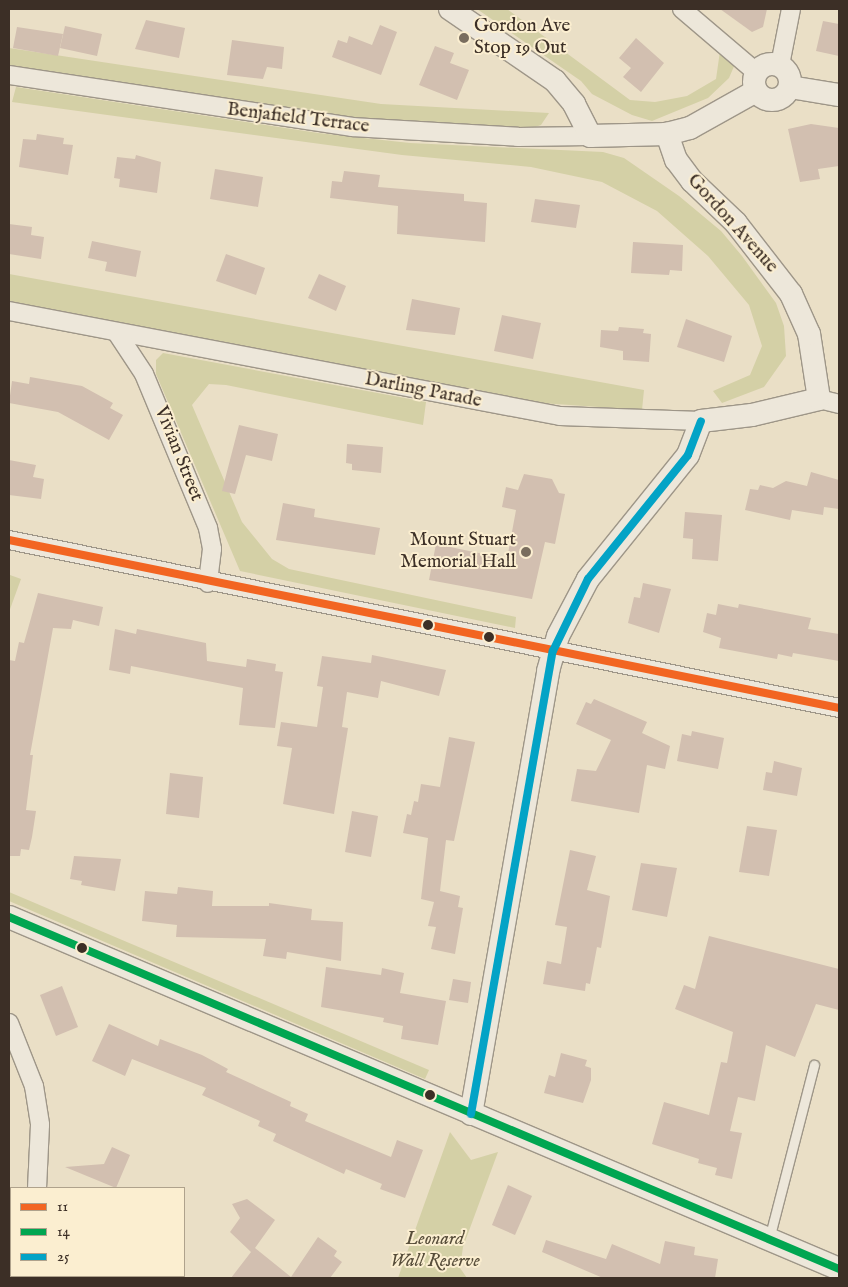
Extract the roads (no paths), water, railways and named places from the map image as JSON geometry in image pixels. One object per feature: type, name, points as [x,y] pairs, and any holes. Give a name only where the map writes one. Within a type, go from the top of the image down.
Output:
[{"type":"street","points":[[450,9],[555,82],[574,104],[590,136],[667,134],[690,128],[756,82],[764,65],[780,65],[789,74],[790,88]]},
{"type":"street","points":[[682,9],[774,100],[790,88],[839,95]]},
{"type":"street","points":[[780,65],[791,9]]},
{"type":"street","name":"Benjafield Terrace","points":[[9,75],[352,127],[518,137],[590,136]]},
{"type":"street","name":"Gordon Avenue","points":[[667,134],[676,160],[692,181],[736,223],[791,294],[809,334],[829,402]]},
{"type":"street","name":"Darling Parade","points":[[9,310],[117,333],[560,416],[701,420],[829,402]]},
{"type":"street","name":"Vivian Street","points":[[117,333],[144,374],[208,528],[212,549],[208,583]]},
{"type":"street","points":[[471,1114],[553,651],[588,579],[625,529],[688,456],[701,420]]},
{"type":"street","points":[[9,540],[208,583],[839,708]]},
{"type":"street","points":[[9,917],[839,1269]]},
{"type":"street","points":[[9,1023],[34,1086],[40,1125],[37,1187]]},
{"type":"lane","points":[[769,1240],[814,1064]]},
{"type":"place","name":"Gordon Ave Stop 19 Out","points":[[464,38]]},
{"type":"place","name":"Mount Stuart Memorial Hall","points":[[526,552]]},
{"type":"park label","name":"Leonard Wall Reserve","points":[[435,1251]]}]
